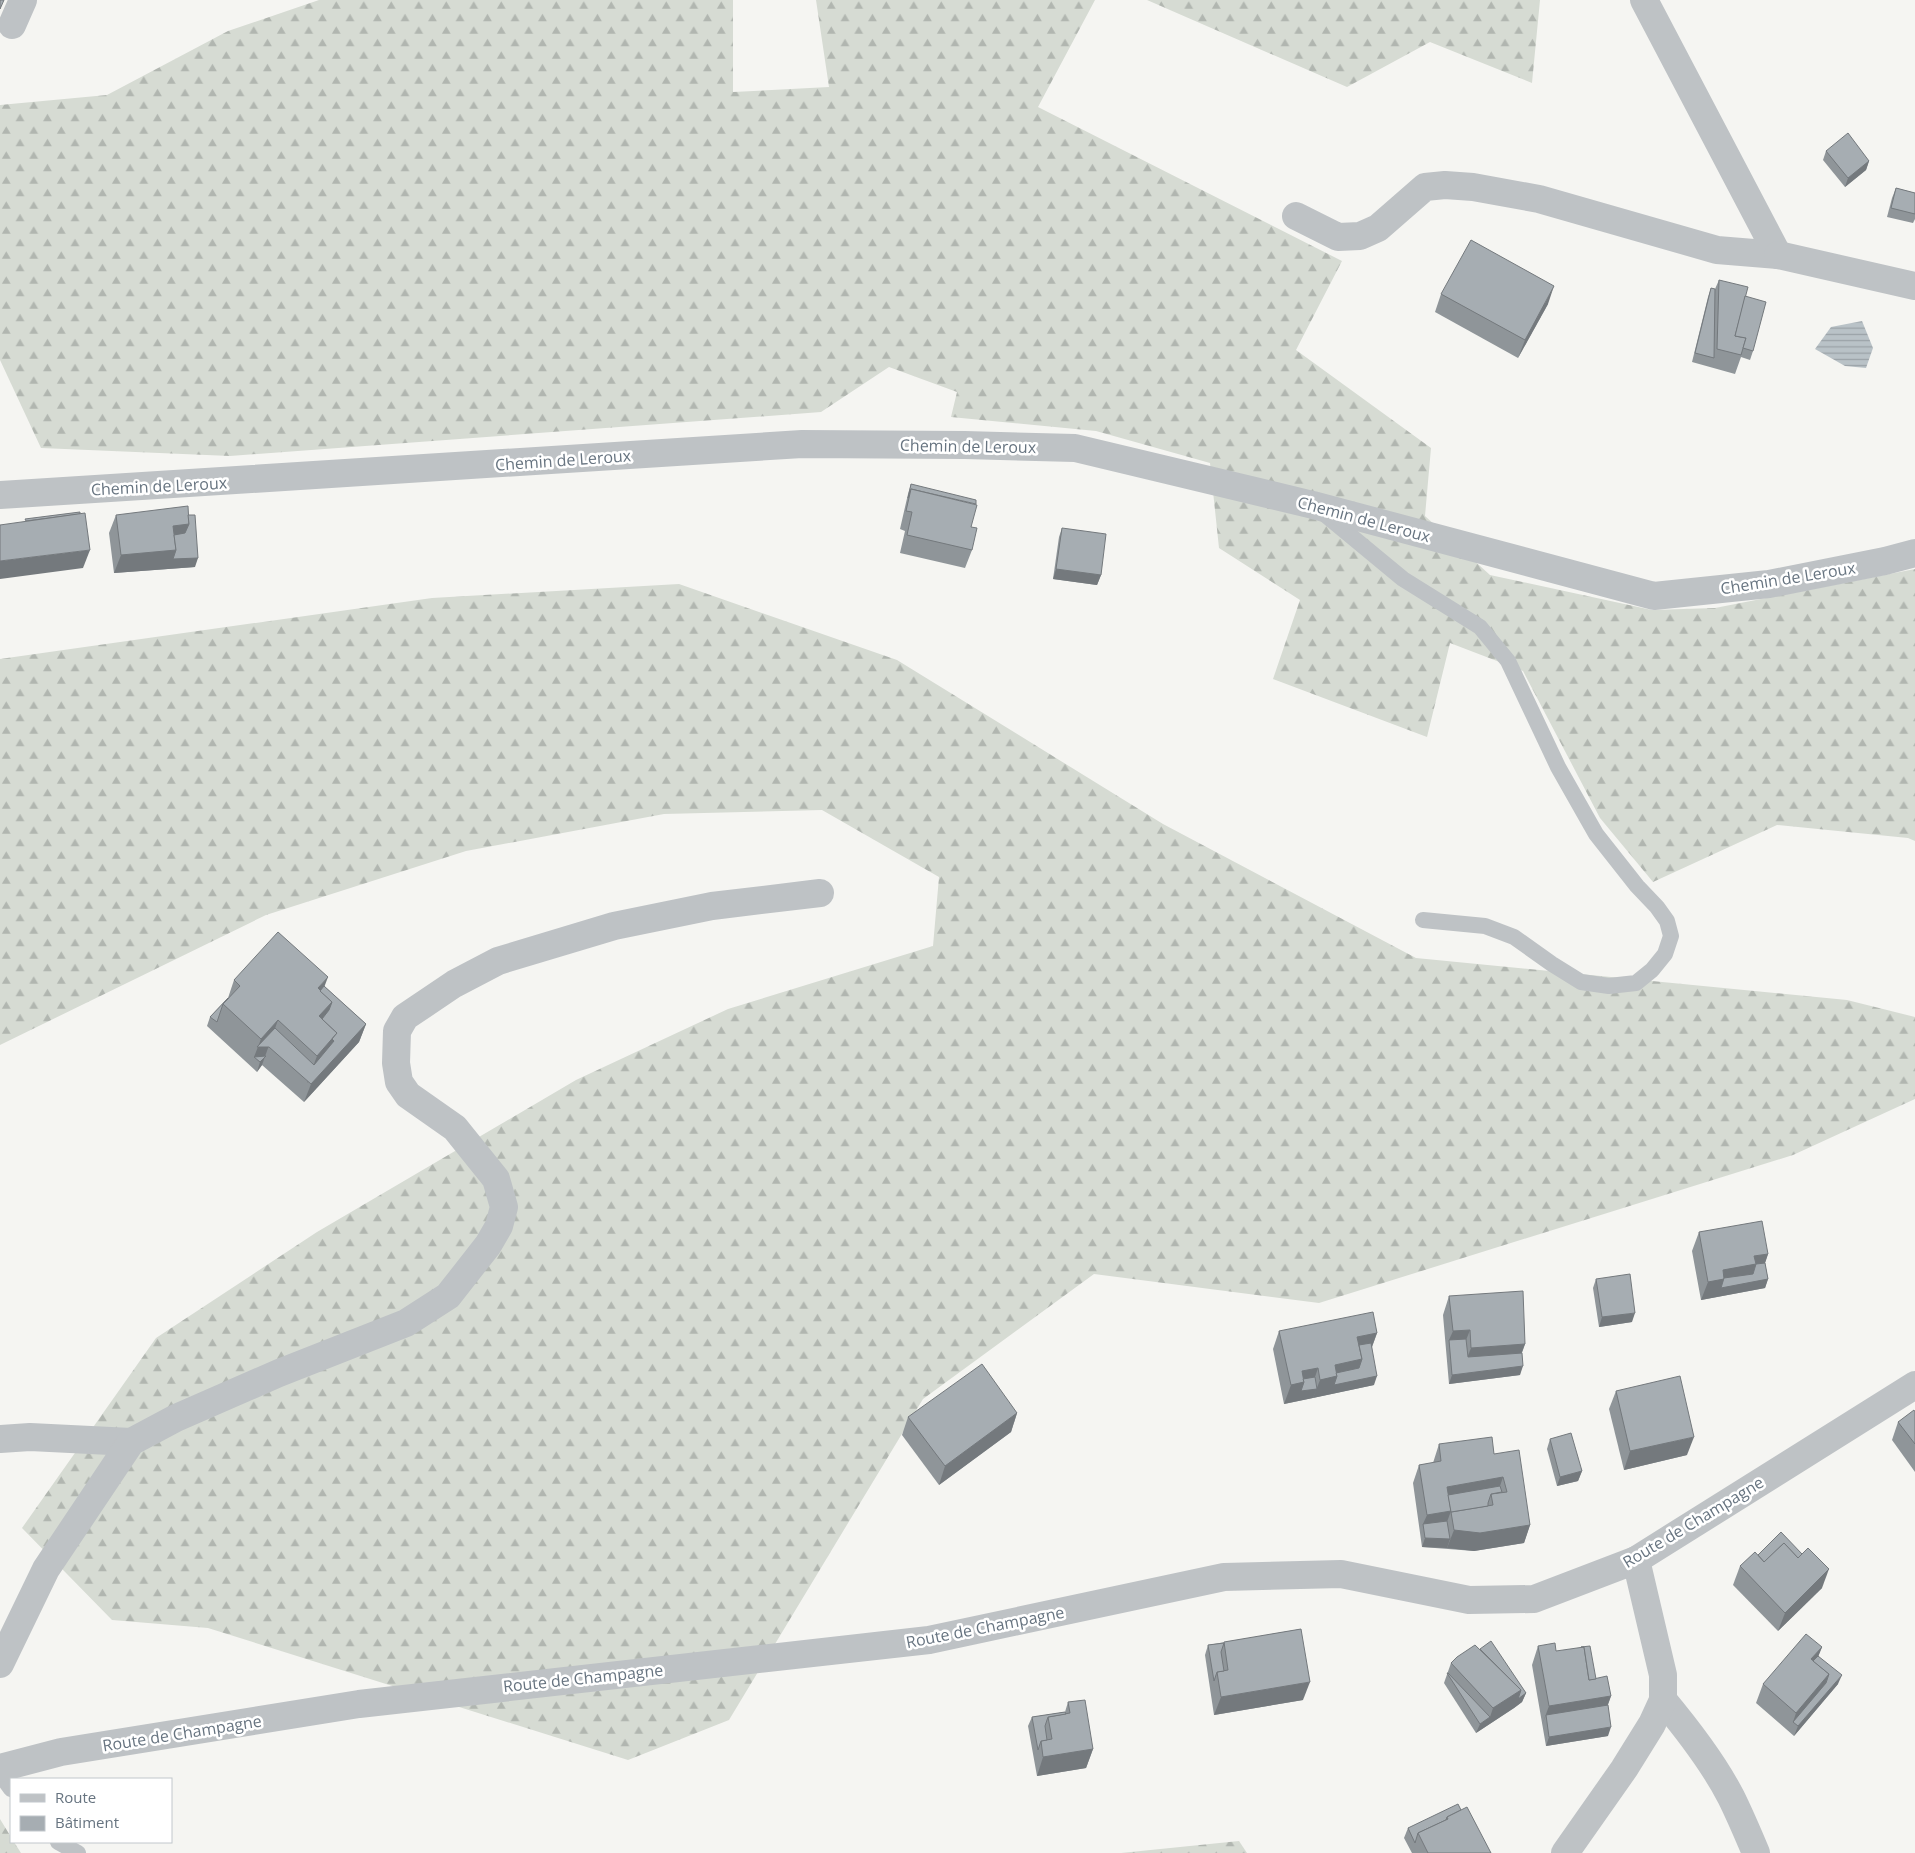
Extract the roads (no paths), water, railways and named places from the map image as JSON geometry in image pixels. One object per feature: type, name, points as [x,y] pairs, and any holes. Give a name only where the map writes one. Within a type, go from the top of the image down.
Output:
[{"type":"street","points":[[12,25],[23,0]]},
{"type":"street","points":[[1644,0],[1778,256]]},
{"type":"street","points":[[1296,216],[1338,237],[1360,236],[1378,228],[1425,187],[1445,185],[1473,187],[1539,199],[1717,250],[1778,256],[1915,286]]},
{"type":"street","name":"Chemin de Leroux","points":[[0,495],[802,444],[1075,448],[1313,504],[1654,596],[1769,584],[1885,561],[1915,553]]},
{"type":"street","points":[[0,1664],[46,1569],[131,1442],[176,1418],[280,1373],[406,1323],[448,1296],[488,1245],[499,1226],[504,1206],[496,1179],[455,1128],[408,1095],[398,1082],[396,1063],[397,1031],[404,1017],[454,984],[498,961],[614,926],[712,906],[820,893]]},
{"type":"street","name":"Route de Champagne","points":[[0,1768],[61,1752],[359,1704],[929,1640],[1224,1577],[1341,1574],[1468,1600],[1534,1599],[1636,1560],[1915,1385]]},
{"type":"street","points":[[0,1439],[30,1437],[131,1442]]},
{"type":"street","points":[[1565,1853],[1624,1768],[1652,1724],[1663,1700],[1663,1675],[1636,1560]]},
{"type":"street","points":[[1663,1700],[1688,1730],[1711,1764],[1730,1796],[1756,1853]]},
{"type":"lane","points":[[1313,504],[1403,579],[1480,627],[1508,661],[1558,767],[1596,834],[1637,886],[1657,907],[1667,921],[1671,936],[1665,954],[1652,970],[1636,983],[1610,986],[1581,982],[1514,937],[1485,926],[1423,920]]},
{"type":"lane","points":[[0,1774],[10,1788]]},
{"type":"lane","points":[[60,1843],[78,1853]]}]
